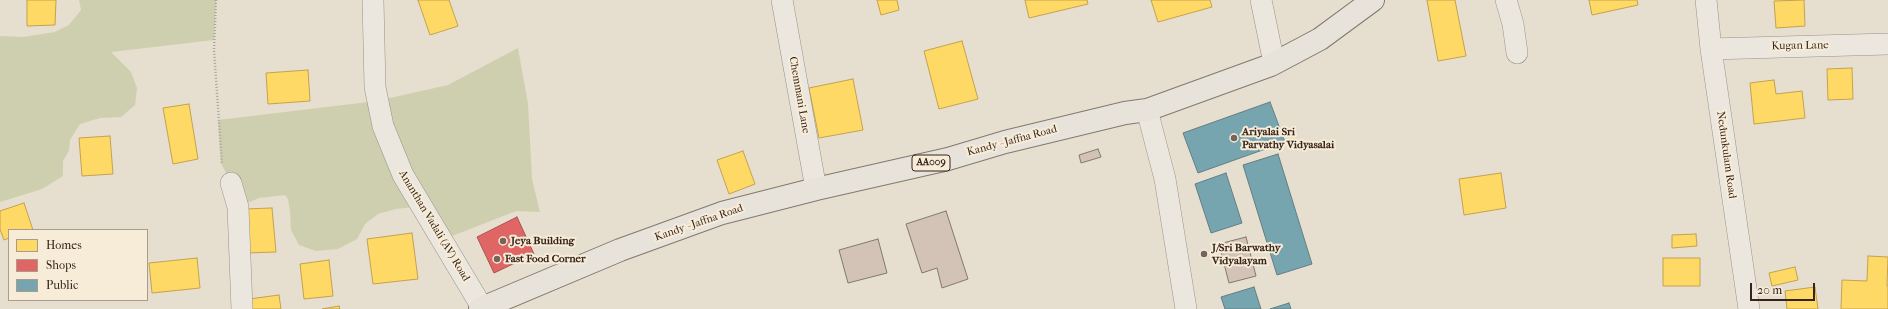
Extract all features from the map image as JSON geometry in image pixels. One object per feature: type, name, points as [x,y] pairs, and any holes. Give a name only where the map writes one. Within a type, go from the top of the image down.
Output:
[{"type":"highway","name":"Kandy - Jaffna Road","points":[[482,309],[620,250],[722,214],[816,189],[948,159],[1005,142],[1125,113],[1147,110],[1274,63],[1320,39],[1373,0]]},
{"type":"street","name":"Ananthan Vadali (AV) Road","points":[[373,0],[375,88],[382,126],[403,175],[482,309]]},
{"type":"street","name":"Chemmani Lane","points":[[782,0],[816,189]]},
{"type":"street","points":[[1260,0],[1274,63]]},
{"type":"street","points":[[1506,0],[1513,24],[1517,53]]},
{"type":"street","name":"Nedunkulam Road","points":[[1706,0],[1711,49],[1748,309]]},
{"type":"street","name":"Kugan Lane","points":[[1711,49],[1888,44]]},
{"type":"street","points":[[1147,110],[1165,179],[1186,309]]},
{"type":"street","points":[[231,183],[238,207],[242,309]]},
{"type":"path","points":[[216,0],[214,50],[221,163],[231,183]]},
{"type":"green space","points":[[79,0],[216,0],[214,40],[111,52],[131,72],[137,88],[135,105],[121,117],[100,118],[80,124],[70,140],[69,151],[63,161],[63,176],[42,189],[0,202],[0,36],[23,37],[55,32],[69,25],[81,10]]},
{"type":"green space","points":[[518,48],[528,104],[532,179],[540,212],[516,211],[442,240],[422,206],[396,209],[378,214],[365,224],[357,239],[338,249],[316,251],[299,245],[291,230],[288,199],[285,195],[259,198],[238,207],[231,183],[221,163],[218,120],[377,101],[448,85]]},
{"type":"building: Homes","points":[[27,0],[56,0],[55,25],[27,26]]},
{"type":"building: Homes","points":[[418,0],[449,0],[458,26],[430,35]]},
{"type":"building: Homes","points":[[877,0],[897,0],[899,10],[881,15]]},
{"type":"building: Homes","points":[[1025,0],[1087,0],[1088,4],[1029,18]]},
{"type":"building: Homes","points":[[1151,0],[1210,0],[1212,7],[1158,22]]},
{"type":"building: Homes","points":[[1427,0],[1455,0],[1466,56],[1438,61]]},
{"type":"building: Homes","points":[[1589,0],[1637,0],[1638,5],[1592,15]]},
{"type":"building: Homes","points":[[1804,0],[1805,26],[1776,28],[1774,1]]},
{"type":"building: Homes","points":[[962,41],[978,99],[939,109],[924,51]]},
{"type":"building: Homes","points":[[1852,68],[1853,99],[1828,100],[1827,69]]},
{"type":"building: Homes","points":[[308,70],[310,101],[268,104],[266,73]]},
{"type":"building: Homes","points":[[853,79],[863,130],[819,138],[809,88]]},
{"type":"building: Homes","points":[[1774,80],[1776,94],[1802,91],[1805,118],[1754,124],[1750,83]]},
{"type":"building: Homes","points":[[189,104],[198,159],[173,164],[163,108]]},
{"type":"building: Homes","points":[[110,136],[113,174],[82,176],[79,138]]},
{"type":"building: Homes","points":[[743,151],[755,184],[729,194],[717,160]]},
{"type":"building: Homes","points":[[1501,173],[1506,208],[1464,215],[1459,179]]},
{"type":"building: Homes","points":[[24,203],[33,229],[8,229],[8,238],[4,240],[0,229],[0,211]]},
{"type":"building: Homes","points":[[272,208],[276,252],[246,253],[244,209]]},
{"type":"building: Homes","points":[[412,233],[418,279],[373,284],[367,239]]},
{"type":"building: Homes","points":[[1696,234],[1697,246],[1672,248],[1672,235]]},
{"type":"building: Homes","points":[[1868,256],[1888,257],[1888,309],[1841,309],[1842,280],[1867,281]]},
{"type":"building: Homes","points":[[197,258],[200,288],[152,293],[149,263]]},
{"type":"building: Homes","points":[[1663,258],[1700,258],[1700,286],[1663,286]]},
{"type":"building: Homes","points":[[329,260],[333,296],[304,299],[300,264]]},
{"type":"building: Homes","points":[[1795,267],[1798,280],[1772,286],[1769,273]]},
{"type":"building: Homes","points":[[1815,287],[1818,309],[1787,309],[1785,291]]},
{"type":"building: Homes","points":[[279,295],[281,309],[250,309],[249,299]]},
{"type":"building: Homes","points":[[339,306],[340,309],[322,309]]},
{"type":"building: Shops","name":"Jeya Building","points":[[517,217],[534,254],[494,273],[477,237]]},
{"type":"building: Public","name":"Ariyalai Sri Parvathy Vidyasalai","points":[[1270,102],[1285,142],[1198,173],[1183,133]]},
{"type":"building: Public","points":[[1278,154],[1312,264],[1277,275],[1243,165]]},
{"type":"building: Public","points":[[1226,173],[1242,223],[1211,233],[1195,184]]},
{"type":"building: Public","points":[[1254,287],[1261,309],[1225,309],[1221,297]]},
{"type":"building: Public","points":[[1289,303],[1291,309],[1270,309]]},
{"type":"building: Other","points":[[1098,149],[1101,157],[1081,163],[1079,155]]},
{"type":"building: Other","points":[[946,211],[968,279],[942,288],[937,268],[922,273],[906,224]]},
{"type":"building: Other","points":[[1246,237],[1256,276],[1229,283],[1219,244]]},
{"type":"building: Other","points":[[878,239],[887,273],[848,283],[839,250]]},
{"type":"place","name":"Ariyalai Sri Parvathy Vidyasalai","points":[[1234,138]]},
{"type":"place","name":"Jeya Building","points":[[503,241]]},
{"type":"place","name":"J/Sri Barwathy Vidyalayam","points":[[1204,254]]},
{"type":"place","name":"Fast Food Corner","points":[[497,259]]}]
